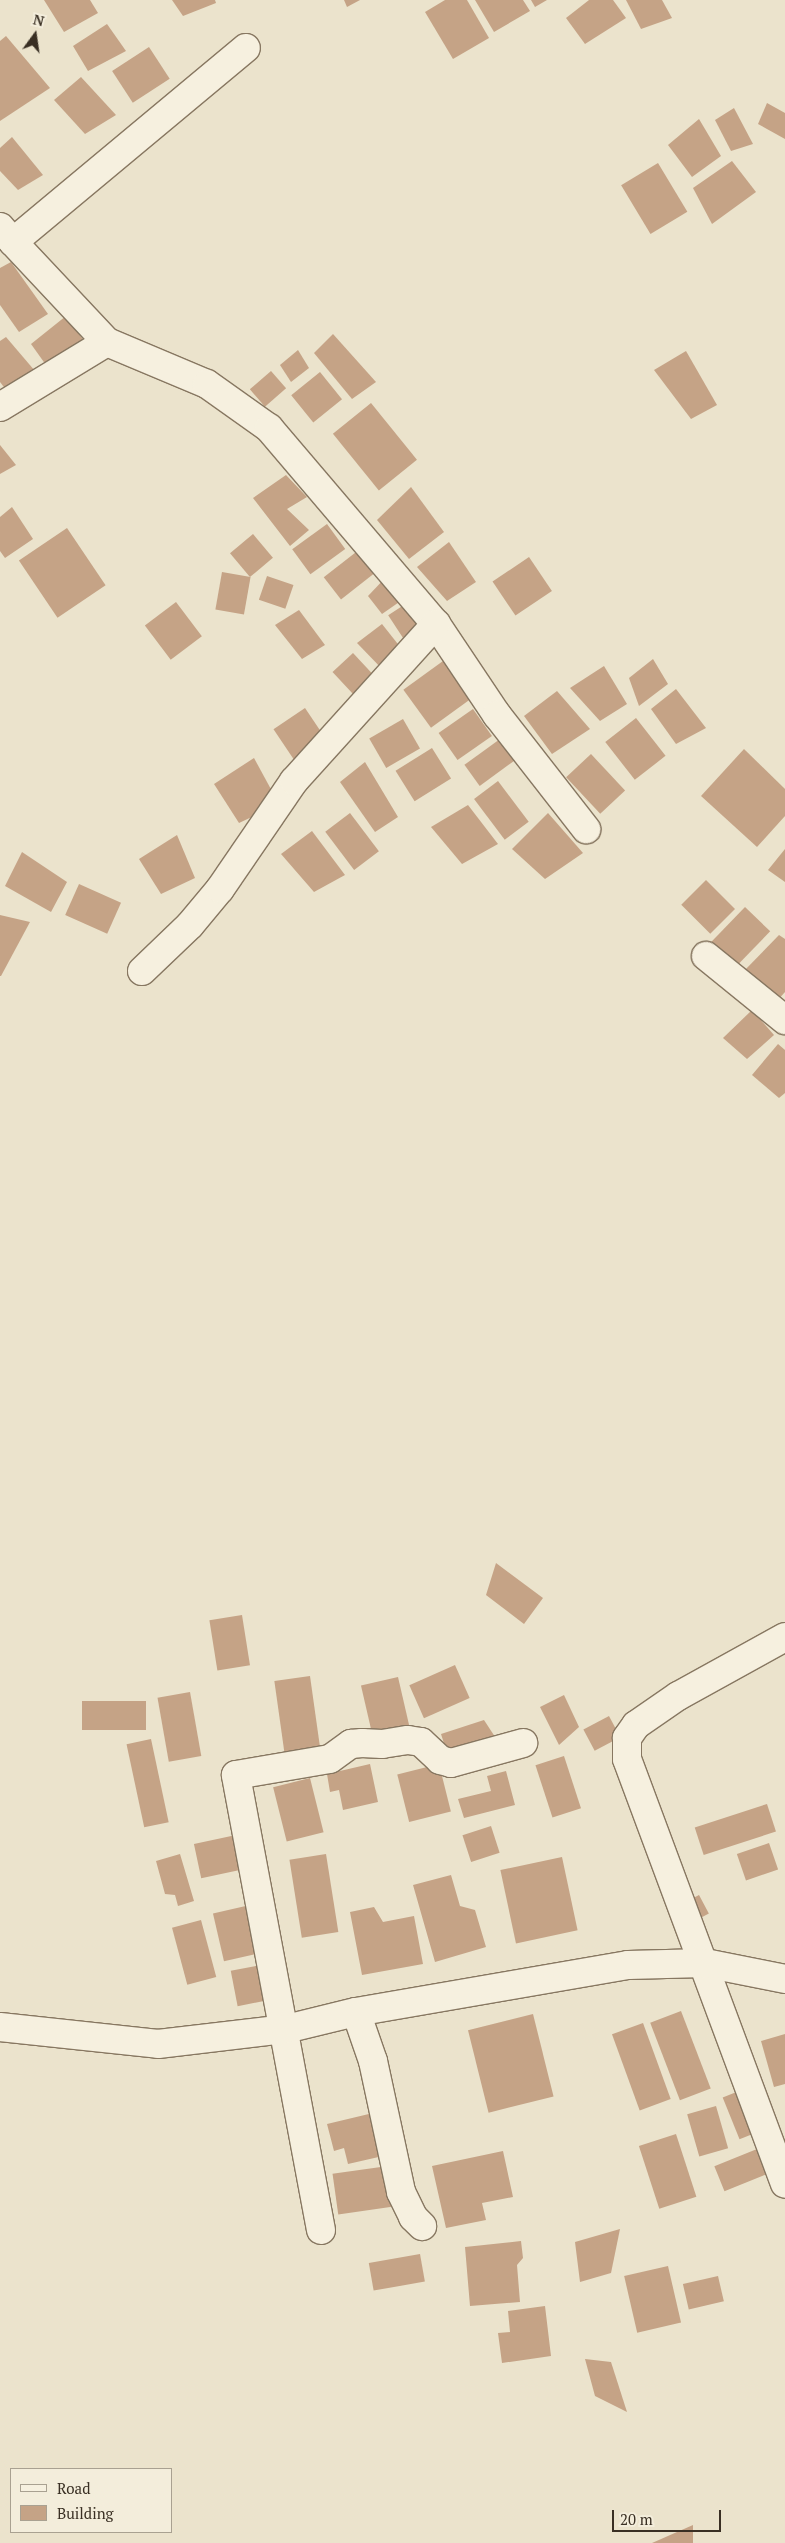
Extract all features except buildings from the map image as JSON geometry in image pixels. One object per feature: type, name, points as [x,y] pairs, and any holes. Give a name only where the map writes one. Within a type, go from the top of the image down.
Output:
[{"type":"street","points":[[246,48],[6,234],[107,342],[207,384],[270,428],[436,624],[497,715],[586,829]]},
{"type":"street","points":[[0,407],[107,342]]},
{"type":"street","points":[[142,971],[190,925],[220,889],[294,782],[436,624]]},
{"type":"street","points":[[706,956],[785,1020]]},
{"type":"street","points":[[785,1637],[678,1696],[636,1725],[627,1738],[627,1759],[705,1964],[785,2184]]},
{"type":"street","points":[[321,2230],[286,2029],[236,1775],[330,1759],[351,1744],[382,1744],[408,1740],[420,1742],[440,1760],[451,1763],[523,1743]]},
{"type":"street","points":[[0,2027],[158,2044],[286,2029],[356,2012],[628,1965],[705,1964],[785,1979]]},
{"type":"street","points":[[356,2012],[373,2061],[402,2192],[407,2207],[422,2226]]}]
